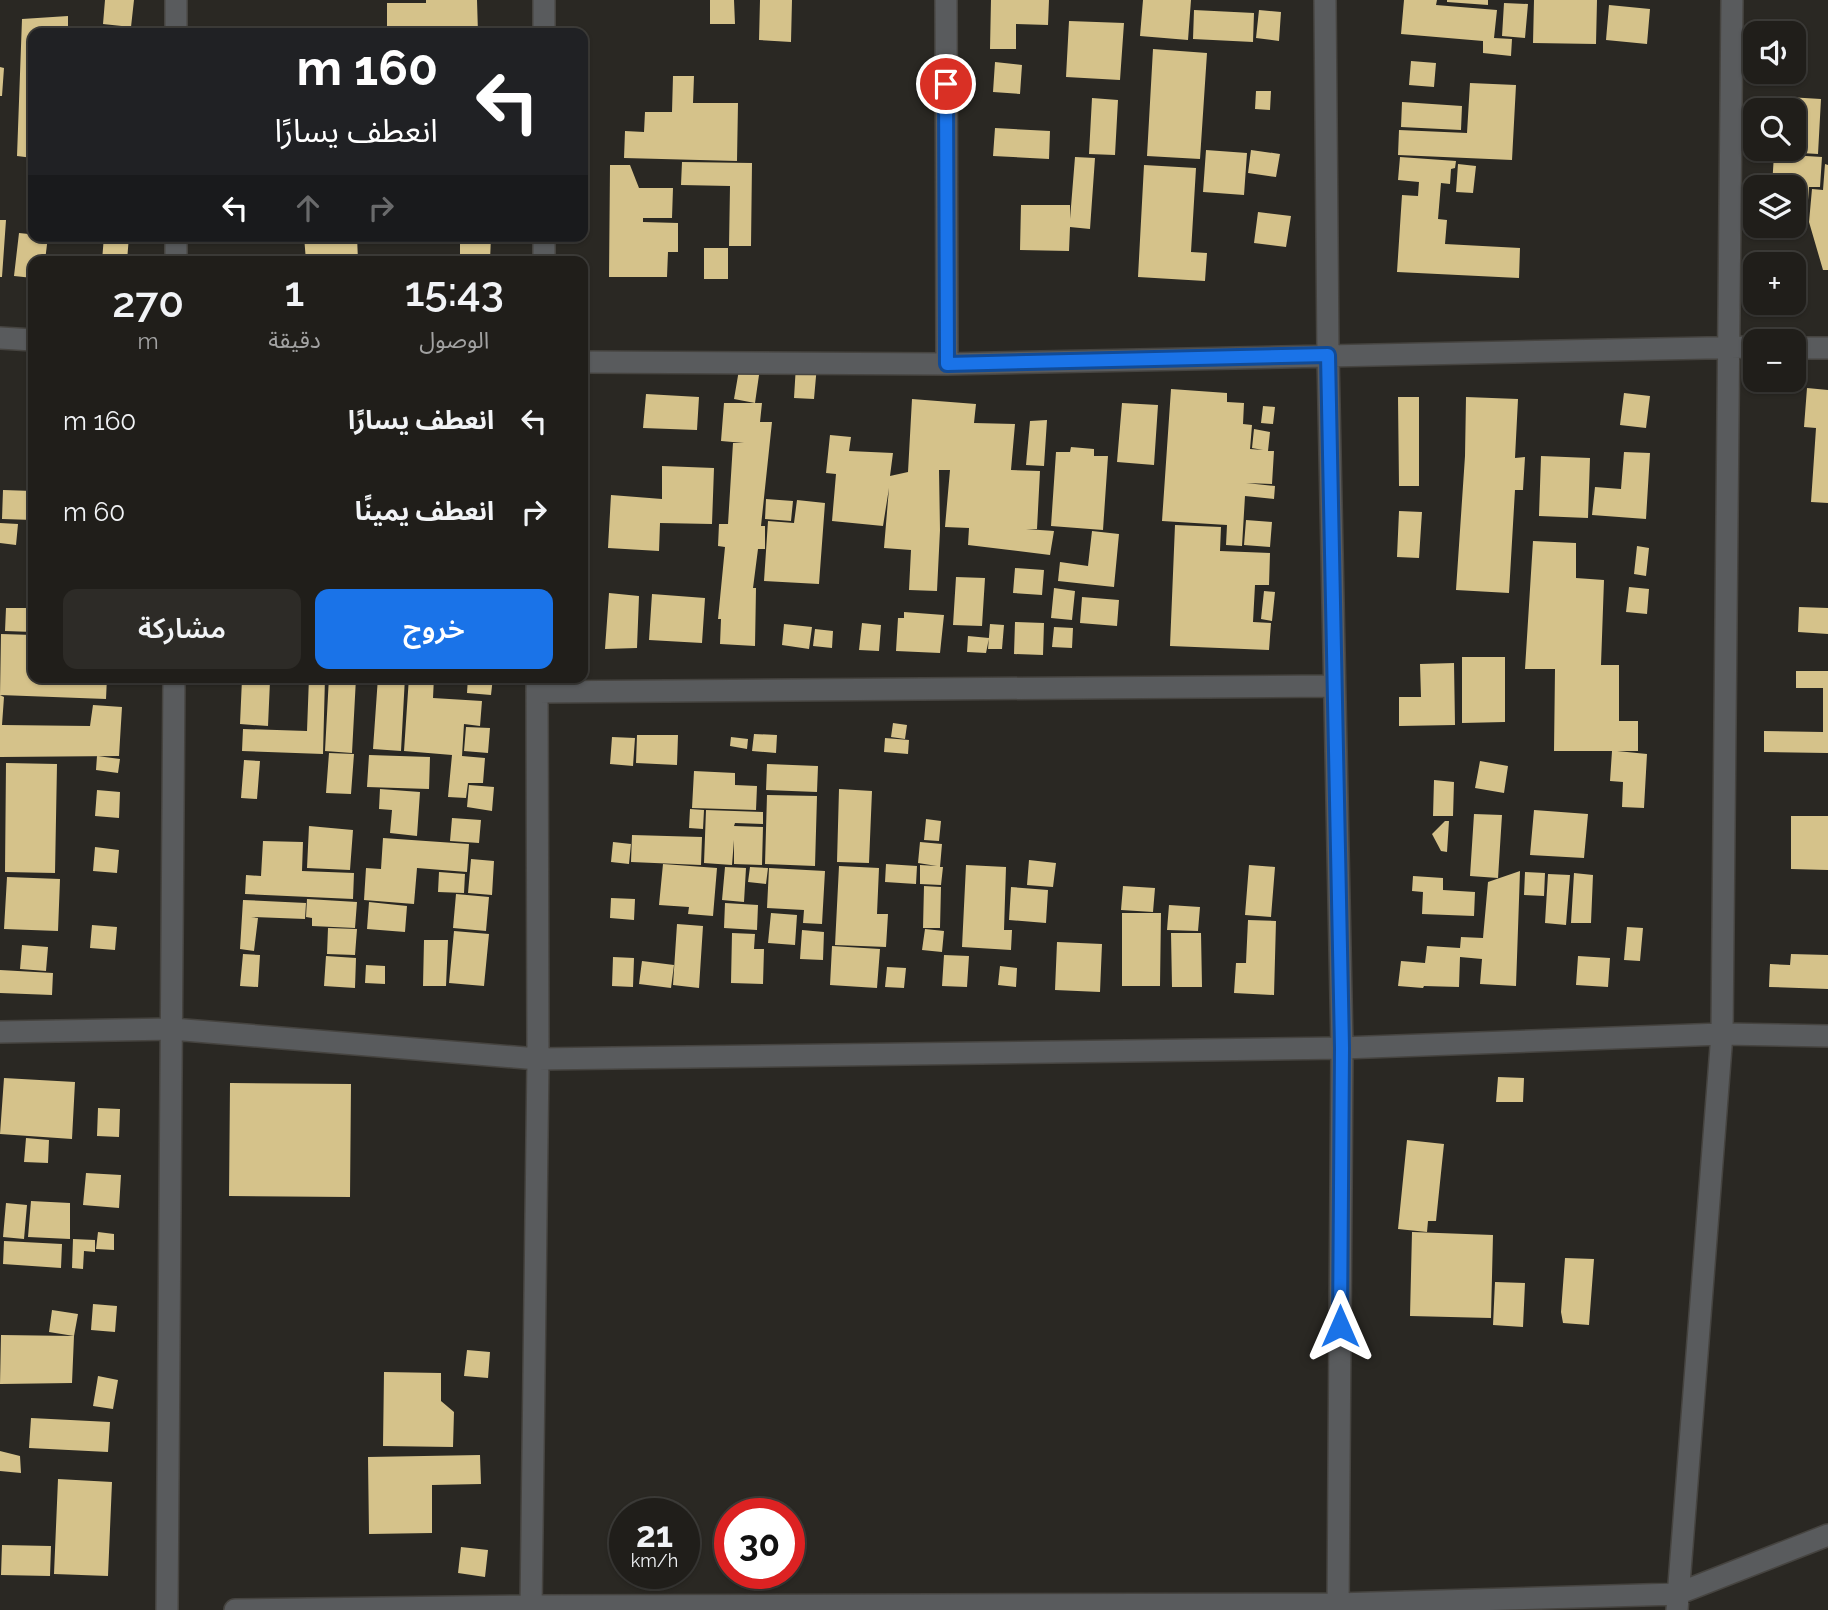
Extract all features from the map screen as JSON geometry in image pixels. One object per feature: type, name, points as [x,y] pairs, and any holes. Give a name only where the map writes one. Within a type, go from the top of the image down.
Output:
[{"type":"street","points":[[176,0],[176,28]]},
{"type":"street","points":[[544,0],[544,28]]},
{"type":"street","points":[[946,0],[947,364]]},
{"type":"street","points":[[1325,0],[1328,355],[1342,1048],[1338,1607]]},
{"type":"street","points":[[1677,1602],[1722,1034],[1732,0]]},
{"type":"street","points":[[0,338],[28,340]]},
{"type":"street","points":[[588,362],[947,364],[1743,347]]},
{"type":"street","points":[[1806,348],[1828,348]]},
{"type":"street","points":[[167,1610],[174,683]]},
{"type":"street","points":[[531,1608],[538,1059],[537,685],[1334,686]]},
{"type":"street","points":[[0,1032],[172,1030],[538,1059],[1342,1048],[1722,1034],[1828,1036]]},
{"type":"street","points":[[235,1610],[1338,1607],[1677,1602],[1828,1535]]},
{"type":"building","points":[[105,0],[134,0],[131,27],[103,24]]},
{"type":"building","points":[[426,0],[477,0],[478,28],[387,28],[387,3],[426,3]]},
{"type":"building","points":[[710,0],[734,0],[735,24],[710,24]]},
{"type":"building","points":[[760,0],[792,0],[791,42],[759,40]]},
{"type":"building","points":[[991,0],[1049,0],[1048,25],[1016,24],[1016,49],[990,49]]},
{"type":"building","points":[[1143,0],[1191,0],[1188,40],[1140,36]]},
{"type":"building","points":[[1404,0],[1437,0],[1436,5],[1497,10],[1494,38],[1512,39],[1511,56],[1483,53],[1483,41],[1401,34]]},
{"type":"building","points":[[1488,0],[1488,5],[1447,2]]},
{"type":"building","points":[[1534,0],[1597,0],[1596,44],[1533,43]]},
{"type":"building","points":[[1504,3],[1528,4],[1525,38],[1502,36]]},
{"type":"building","points":[[1609,5],[1650,9],[1647,44],[1606,40]]},
{"type":"building","points":[[1194,10],[1254,13],[1253,42],[1193,39]]},
{"type":"building","points":[[1259,10],[1281,12],[1279,41],[1256,38]]},
{"type":"building","points":[[68,16],[68,28],[28,28],[28,157],[17,156],[22,19]]},
{"type":"building","points":[[1069,21],[1124,23],[1120,80],[1066,77]]},
{"type":"building","points":[[319,26],[359,27],[359,28]]},
{"type":"building","points":[[1153,49],[1207,53],[1200,159],[1147,156]]},
{"type":"building","points":[[1411,61],[1436,63],[1434,87],[1409,85]]},
{"type":"building","points":[[995,62],[1022,65],[1020,94],[993,92]]},
{"type":"building","points":[[0,67],[4,68],[2,96],[0,96]]},
{"type":"building","points":[[673,76],[694,76],[693,103],[738,103],[737,161],[624,158],[625,131],[644,132],[645,112],[672,112]]},
{"type":"building","points":[[1470,83],[1516,85],[1512,160],[1398,155],[1399,130],[1467,133]]},
{"type":"building","points":[[1256,91],[1271,91],[1270,110],[1255,109]]},
{"type":"building","points":[[1092,98],[1118,100],[1115,155],[1089,154]]},
{"type":"building","points":[[1806,98],[1821,99],[1818,154],[1806,153]]},
{"type":"building","points":[[1402,102],[1462,106],[1461,130],[1401,127]]},
{"type":"building","points":[[995,128],[1050,131],[1049,159],[993,156]]},
{"type":"building","points":[[1206,150],[1247,153],[1244,195],[1203,192]]},
{"type":"building","points":[[1251,150],[1280,154],[1276,177],[1248,173]]},
{"type":"building","points":[[1806,156],[1822,157],[1820,187],[1809,187],[1806,226],[1806,175],[1773,175],[1774,161],[1806,161]]},
{"type":"building","points":[[1075,157],[1095,158],[1090,229],[1070,227],[1069,251],[1020,250],[1021,205],[1070,205],[1070,219]]},
{"type":"building","points":[[1400,157],[1456,161],[1455,168],[1451,169],[1450,184],[1441,183],[1438,219],[1447,220],[1445,244],[1520,248],[1519,278],[1397,272],[1402,195],[1418,196],[1419,182],[1398,180]]},
{"type":"building","points":[[682,162],[752,163],[751,246],[729,246],[730,186],[681,185]]},
{"type":"building","points":[[1458,164],[1476,166],[1473,193],[1456,192]]},
{"type":"building","points":[[1825,164],[1828,165],[1828,270],[1823,270],[1809,222],[1812,189],[1823,190]]},
{"type":"building","points":[[610,165],[630,165],[639,188],[673,188],[672,218],[643,218],[643,222],[678,223],[678,252],[668,252],[667,277],[609,277]]},
{"type":"building","points":[[1144,165],[1196,168],[1191,252],[1207,253],[1205,281],[1138,277]]},
{"type":"building","points":[[1258,212],[1291,216],[1286,247],[1254,243]]},
{"type":"building","points":[[0,220],[6,220],[2,277],[0,277]]},
{"type":"building","points":[[19,233],[28,234],[28,242],[47,242],[46,256],[28,256],[28,277],[14,276]]},
{"type":"building","points":[[104,242],[129,242],[127,256],[102,256]]},
{"type":"building","points":[[304,242],[357,242],[358,256],[306,256]]},
{"type":"building","points":[[460,242],[491,242],[490,256],[460,256]]},
{"type":"building","points":[[704,248],[728,248],[728,279],[704,279]]},
{"type":"building","points":[[740,364],[760,368],[755,403],[734,399]]},
{"type":"building","points":[[796,365],[817,365],[814,399],[794,398]]},
{"type":"building","points":[[1807,388],[1828,390],[1828,503],[1811,502],[1816,428],[1804,427]]},
{"type":"building","points":[[1171,389],[1227,393],[1227,402],[1244,403],[1243,424],[1252,425],[1250,449],[1263,450],[1252,448],[1254,429],[1270,432],[1268,451],[1274,451],[1272,484],[1246,483],[1275,486],[1274,499],[1245,496],[1242,546],[1226,545],[1227,525],[1162,521]]},
{"type":"building","points":[[1624,393],[1650,396],[1646,428],[1620,425]]},
{"type":"building","points":[[646,394],[699,397],[697,430],[643,428]]},
{"type":"building","points":[[1398,397],[1419,397],[1419,486],[1399,486]]},
{"type":"building","points":[[1466,397],[1518,399],[1515,458],[1525,457],[1523,490],[1515,490],[1509,593],[1456,590]]},
{"type":"building","points":[[912,399],[976,404],[974,423],[1015,424],[1011,470],[1040,471],[1037,529],[1026,529],[1054,531],[1050,555],[968,545],[969,528],[945,527],[950,470],[939,470],[937,591],[909,590],[911,550],[884,548],[889,488],[883,526],[832,521],[836,474],[826,473],[830,435],[851,437],[849,451],[893,453],[890,476],[908,472]]},
{"type":"building","points":[[724,403],[762,403],[760,422],[772,422],[761,526],[765,526],[765,549],[758,549],[753,588],[756,588],[755,646],[720,644],[721,619],[718,619],[725,547],[718,546],[719,524],[728,524],[733,443],[744,443],[721,441]]},
{"type":"building","points":[[1122,403],[1158,405],[1154,465],[1117,462]]},
{"type":"building","points":[[1263,406],[1275,407],[1273,424],[1261,423]]},
{"type":"building","points":[[1047,420],[1044,466],[1026,465],[1030,421]]},
{"type":"building","points":[[1071,447],[1094,449],[1094,456],[1108,456],[1103,530],[1051,526],[1056,452],[1070,452]]},
{"type":"building","points":[[1624,452],[1650,453],[1646,519],[1592,515],[1595,487],[1621,489]]},
{"type":"building","points":[[1541,456],[1590,458],[1588,518],[1539,516]]},
{"type":"building","points":[[662,466],[714,468],[712,524],[660,523],[659,551],[608,548],[611,495],[662,499]]},
{"type":"building","points":[[3,490],[28,491],[28,520],[2,519]]},
{"type":"building","points":[[766,499],[793,501],[791,521],[765,519]]},
{"type":"building","points":[[797,500],[825,503],[819,584],[764,581],[768,521],[794,523]]},
{"type":"building","points":[[1399,511],[1422,512],[1419,558],[1397,557]]},
{"type":"building","points":[[1246,520],[1272,522],[1270,547],[1244,545]]},
{"type":"building","points":[[0,523],[18,524],[16,545],[0,543]]},
{"type":"building","points":[[1175,525],[1221,527],[1220,551],[1270,553],[1269,585],[1255,585],[1253,622],[1271,623],[1269,650],[1170,646]]},
{"type":"building","points":[[1092,531],[1119,534],[1114,587],[1058,581],[1060,562],[1088,566]]},
{"type":"building","points":[[1533,541],[1576,543],[1576,578],[1604,580],[1601,665],[1619,665],[1619,721],[1638,721],[1638,751],[1617,751],[1647,754],[1644,808],[1622,807],[1623,782],[1610,781],[1612,751],[1554,751],[1555,669],[1525,669]]},
{"type":"building","points":[[1637,546],[1649,548],[1646,576],[1634,574]]},
{"type":"building","points":[[1015,568],[1044,570],[1042,595],[1013,593]]},
{"type":"building","points":[[956,577],[985,578],[982,626],[953,625]]},
{"type":"building","points":[[1629,587],[1649,589],[1647,614],[1626,612]]},
{"type":"building","points":[[1054,588],[1075,591],[1072,620],[1051,618]]},
{"type":"building","points":[[1264,591],[1275,592],[1272,621],[1261,619]]},
{"type":"building","points":[[609,593],[639,596],[637,648],[605,649]]},
{"type":"building","points":[[652,594],[705,598],[702,643],[649,640]]},
{"type":"building","points":[[1082,597],[1119,600],[1117,626],[1080,623]]},
{"type":"building","points":[[1799,607],[1828,608],[1828,634],[1798,632]]},
{"type":"building","points":[[6,608],[28,608],[28,632],[5,631]]},
{"type":"building","points":[[904,612],[944,615],[940,653],[896,651],[898,618],[904,618]]},
{"type":"building","points":[[1015,622],[1044,623],[1043,655],[1014,654]]},
{"type":"building","points":[[862,623],[881,625],[879,651],[859,650]]},
{"type":"building","points":[[784,624],[812,627],[809,649],[782,645]]},
{"type":"building","points":[[990,624],[1004,625],[1002,649],[988,649]]},
{"type":"building","points":[[1054,627],[1073,628],[1072,648],[1052,647]]},
{"type":"building","points":[[815,629],[833,631],[832,648],[813,646]]},
{"type":"building","points":[[1,634],[28,635],[28,683],[107,683],[106,699],[0,695]]},
{"type":"building","points":[[968,636],[989,638],[986,653],[967,652]]},
{"type":"building","points":[[1462,657],[1505,657],[1505,722],[1462,723]]},
{"type":"building","points":[[1454,663],[1455,725],[1399,726],[1399,697],[1421,697],[1420,664]]},
{"type":"building","points":[[1796,671],[1828,671],[1828,753],[1764,752],[1764,731],[1823,732],[1823,688],[1796,688]]},
{"type":"building","points":[[242,683],[270,683],[268,726],[240,724]]},
{"type":"building","points":[[309,683],[325,683],[323,754],[242,751],[243,729],[307,731]]},
{"type":"building","points":[[329,683],[356,683],[352,753],[325,751]]},
{"type":"building","points":[[378,683],[405,683],[401,751],[373,749]]},
{"type":"building","points":[[409,683],[434,683],[433,698],[482,701],[480,726],[464,724],[462,756],[485,758],[483,783],[468,783],[466,798],[448,797],[452,755],[404,751]]},
{"type":"building","points":[[468,683],[492,683],[491,695],[467,693]]},
{"type":"building","points":[[0,695],[4,697],[2,725],[90,726],[93,705],[122,707],[119,756],[0,757]]},
{"type":"building","points":[[893,723],[907,725],[905,739],[891,737]]},
{"type":"building","points":[[466,727],[490,728],[488,753],[464,751]]},
{"type":"building","points":[[754,734],[777,735],[776,753],[752,751]]},
{"type":"building","points":[[637,735],[678,735],[677,765],[636,763]]},
{"type":"building","points":[[612,737],[635,738],[633,766],[610,764]]},
{"type":"building","points":[[731,737],[748,739],[747,749],[730,746]]},
{"type":"building","points":[[885,738],[909,740],[908,754],[884,752]]},
{"type":"building","points":[[329,753],[354,754],[351,794],[326,793]]},
{"type":"building","points":[[369,755],[430,757],[429,789],[367,787]]},
{"type":"building","points":[[97,756],[120,759],[118,773],[96,770]]},
{"type":"building","points":[[244,760],[260,761],[257,799],[241,798]]},
{"type":"building","points":[[1480,761],[1508,766],[1504,793],[1475,788]]},
{"type":"building","points":[[6,763],[57,764],[55,873],[5,872]]},
{"type":"building","points":[[767,764],[818,766],[817,792],[766,790]]},
{"type":"building","points":[[694,771],[735,773],[735,785],[757,786],[756,810],[692,808]]},
{"type":"building","points":[[1434,780],[1454,782],[1453,816],[1433,816]]},
{"type":"building","points":[[469,785],[494,787],[492,811],[467,807]]},
{"type":"building","points":[[380,789],[420,792],[417,836],[390,833],[392,810],[379,809]]},
{"type":"building","points":[[839,789],[872,791],[869,863],[837,862]]},
{"type":"building","points":[[97,790],[120,792],[119,818],[95,816]]},
{"type":"building","points":[[767,795],[817,796],[815,866],[765,864]]},
{"type":"building","points":[[690,809],[704,810],[703,829],[689,828]]},
{"type":"building","points":[[706,810],[763,812],[763,824],[735,823],[734,826],[763,827],[762,865],[734,864],[734,840],[732,865],[704,863]]},
{"type":"building","points":[[1534,810],[1588,814],[1584,858],[1530,855]]},
{"type":"building","points":[[1474,814],[1502,815],[1498,878],[1470,876]]},
{"type":"building","points":[[1791,816],[1828,816],[1828,870],[1791,869]]},
{"type":"building","points":[[452,818],[481,820],[479,843],[450,841]]},
{"type":"building","points":[[926,819],[941,821],[939,841],[924,840]]},
{"type":"building","points":[[1445,821],[1449,821],[1447,852],[1441,851],[1432,834]]},
{"type":"building","points":[[309,826],[353,830],[350,870],[307,868]]},
{"type":"building","points":[[632,835],[702,837],[701,865],[631,862]]},
{"type":"building","points":[[383,838],[469,844],[467,872],[417,868],[414,904],[364,900],[366,868],[381,869]]},
{"type":"building","points":[[263,841],[303,842],[302,871],[354,873],[353,899],[245,894],[246,875],[261,876]]},
{"type":"building","points":[[613,842],[631,844],[629,864],[611,862]]},
{"type":"building","points":[[920,842],[942,844],[941,885],[920,884],[920,865],[937,866],[918,863]]},
{"type":"building","points":[[95,847],[119,850],[117,873],[93,871]]},
{"type":"building","points":[[471,859],[494,861],[492,895],[468,893]]},
{"type":"building","points":[[1029,860],[1056,863],[1053,887],[1027,885]]},
{"type":"building","points":[[663,864],[717,868],[713,916],[688,914],[689,907],[659,905]]},
{"type":"building","points":[[886,864],[917,866],[916,884],[885,882]]},
{"type":"building","points":[[966,865],[1006,867],[1004,930],[1012,930],[1011,950],[962,947]]},
{"type":"building","points":[[1249,865],[1275,867],[1271,917],[1245,915]]},
{"type":"building","points":[[839,866],[879,868],[877,914],[888,914],[886,947],[835,945]]},
{"type":"building","points":[[725,867],[746,868],[744,902],[722,900]]},
{"type":"building","points":[[750,867],[768,868],[766,884],[748,882]]},
{"type":"building","points":[[769,868],[825,871],[822,924],[803,923],[804,910],[767,908]]},
{"type":"building","points":[[1520,871],[1516,986],[1480,984],[1482,959],[1460,957],[1459,987],[1398,986],[1401,961],[1425,963],[1427,946],[1460,948],[1461,937],[1483,938],[1488,882]]},
{"type":"building","points":[[439,872],[465,874],[464,893],[438,892]]},
{"type":"building","points":[[1525,872],[1545,873],[1544,896],[1524,895]]},
{"type":"building","points":[[1574,873],[1593,875],[1591,923],[1571,923]]},
{"type":"building","points":[[1548,874],[1570,875],[1566,925],[1545,923]]},
{"type":"building","points":[[1413,876],[1443,878],[1443,890],[1475,892],[1474,916],[1422,914],[1423,892],[1412,891]]},
{"type":"building","points":[[7,877],[60,879],[58,931],[4,929]]},
{"type":"building","points":[[924,886],[941,887],[940,928],[923,928]]},
{"type":"building","points":[[1123,886],[1155,888],[1153,912],[1121,910]]},
{"type":"building","points":[[1011,887],[1048,890],[1046,923],[1009,920]]},
{"type":"building","points":[[456,894],[489,897],[486,931],[453,928]]},
{"type":"building","points":[[611,898],[635,899],[634,920],[610,918]]},
{"type":"building","points":[[307,899],[357,902],[355,928],[312,926],[312,918],[306,917]]},
{"type":"building","points":[[243,900],[306,903],[305,919],[251,917],[258,918],[254,951],[240,949]]},
{"type":"building","points":[[369,902],[407,906],[405,932],[367,929]]},
{"type":"building","points":[[725,903],[758,905],[757,930],[724,928]]},
{"type":"building","points":[[1169,905],[1200,907],[1198,931],[1167,930]]},
{"type":"building","points":[[771,913],[797,915],[795,945],[768,943]]},
{"type":"building","points":[[1122,913],[1161,913],[1160,986],[1122,986]]},
{"type":"building","points":[[1248,920],[1276,921],[1274,995],[1234,993],[1236,963],[1246,963]]},
{"type":"building","points":[[677,924],[703,926],[699,988],[673,985]]},
{"type":"building","points":[[92,925],[117,927],[115,950],[90,948]]},
{"type":"building","points":[[1627,927],[1643,928],[1640,961],[1624,960]]},
{"type":"building","points":[[328,928],[357,929],[355,955],[327,954]]},
{"type":"building","points":[[925,929],[944,931],[942,952],[922,950]]},
{"type":"building","points":[[802,930],[824,932],[823,960],[800,959]]},
{"type":"building","points":[[454,931],[489,934],[484,986],[449,983]]},
{"type":"building","points":[[732,933],[755,934],[754,949],[764,949],[763,984],[731,983]]},
{"type":"building","points":[[1171,933],[1201,933],[1202,987],[1172,987]]},
{"type":"building","points":[[424,940],[448,940],[446,986],[423,986]]},
{"type":"building","points":[[1057,942],[1102,944],[1100,992],[1055,990]]},
{"type":"building","points":[[22,945],[48,947],[46,971],[20,969]]},
{"type":"building","points":[[832,946],[880,949],[877,988],[830,985]]},
{"type":"building","points":[[243,954],[260,955],[258,987],[240,986]]},
{"type":"building","points":[[1791,954],[1828,955],[1828,989],[1769,987],[1770,964],[1790,965]]},
{"type":"building","points":[[944,955],[969,956],[967,987],[942,986]]},
{"type":"building","points":[[326,956],[356,958],[355,988],[324,986]]},
{"type":"building","points":[[1578,956],[1610,958],[1608,987],[1576,985]]},
{"type":"building","points":[[613,957],[634,958],[633,987],[612,986]]},
{"type":"building","points":[[642,961],[674,965],[671,988],[639,984]]},
{"type":"building","points":[[366,965],[385,966],[385,984],[365,983]]},
{"type":"building","points":[[1000,966],[1017,968],[1016,987],[998,985]]},
{"type":"building","points":[[887,967],[906,968],[904,988],[885,987]]},
{"type":"building","points":[[0,970],[53,973],[52,995],[0,993]]},
{"type":"building","points":[[1498,1077],[1524,1078],[1523,1102],[1496,1102]]},
{"type":"building","points":[[4,1078],[75,1082],[72,1139],[0,1134]]},
{"type":"building","points":[[230,1083],[351,1084],[350,1197],[229,1196]]},
{"type":"building","points":[[98,1108],[120,1109],[119,1137],[97,1136]]},
{"type":"building","points":[[26,1138],[49,1140],[48,1163],[24,1162]]},
{"type":"building","points":[[1407,1140],[1444,1144],[1436,1221],[1428,1221],[1427,1232],[1398,1229]]},
{"type":"building","points":[[86,1173],[121,1175],[119,1208],[83,1205]]},
{"type":"building","points":[[31,1201],[70,1203],[70,1239],[28,1237]]},
{"type":"building","points":[[6,1203],[27,1205],[24,1239],[3,1237]]},
{"type":"building","points":[[98,1232],[114,1234],[114,1250],[96,1249]]},
{"type":"building","points":[[1412,1232],[1493,1235],[1491,1318],[1410,1316]]},
{"type":"building","points":[[73,1239],[95,1240],[95,1252],[84,1251],[83,1269],[72,1268]]},
{"type":"building","points":[[4,1241],[62,1244],[61,1268],[3,1264]]},
{"type":"building","points":[[1565,1258],[1594,1259],[1589,1325],[1563,1323],[1561,1312]]},
{"type":"building","points":[[1495,1282],[1525,1283],[1523,1327],[1493,1325]]},
{"type":"building","points":[[93,1304],[117,1306],[115,1332],[91,1330]]},
{"type":"building","points":[[52,1310],[78,1314],[74,1336],[49,1332]]},
{"type":"building","points":[[1,1335],[74,1336],[72,1383],[0,1384]]},
{"type":"building","points":[[467,1350],[490,1352],[488,1378],[464,1376]]},
{"type":"building","points":[[384,1372],[441,1373],[441,1401],[454,1412],[453,1447],[383,1446]]},
{"type":"building","points":[[98,1376],[118,1380],[113,1409],[93,1406]]},
{"type":"building","points":[[31,1418],[110,1422],[108,1452],[29,1448]]},
{"type":"building","points":[[0,1451],[20,1456],[21,1473],[0,1471]]},
{"type":"building","points":[[480,1455],[481,1484],[432,1485],[432,1533],[369,1534],[368,1457]]},
{"type":"building","points":[[58,1479],[112,1482],[108,1576],[54,1574]]},
{"type":"building","points":[[2,1545],[51,1546],[50,1576],[1,1575]]},
{"type":"building","points":[[461,1547],[488,1550],[485,1577],[458,1573]]},
{"type":"route","points":[[946,84],[947,364],[1328,355],[1342,1048],[1340,1326]]}]
